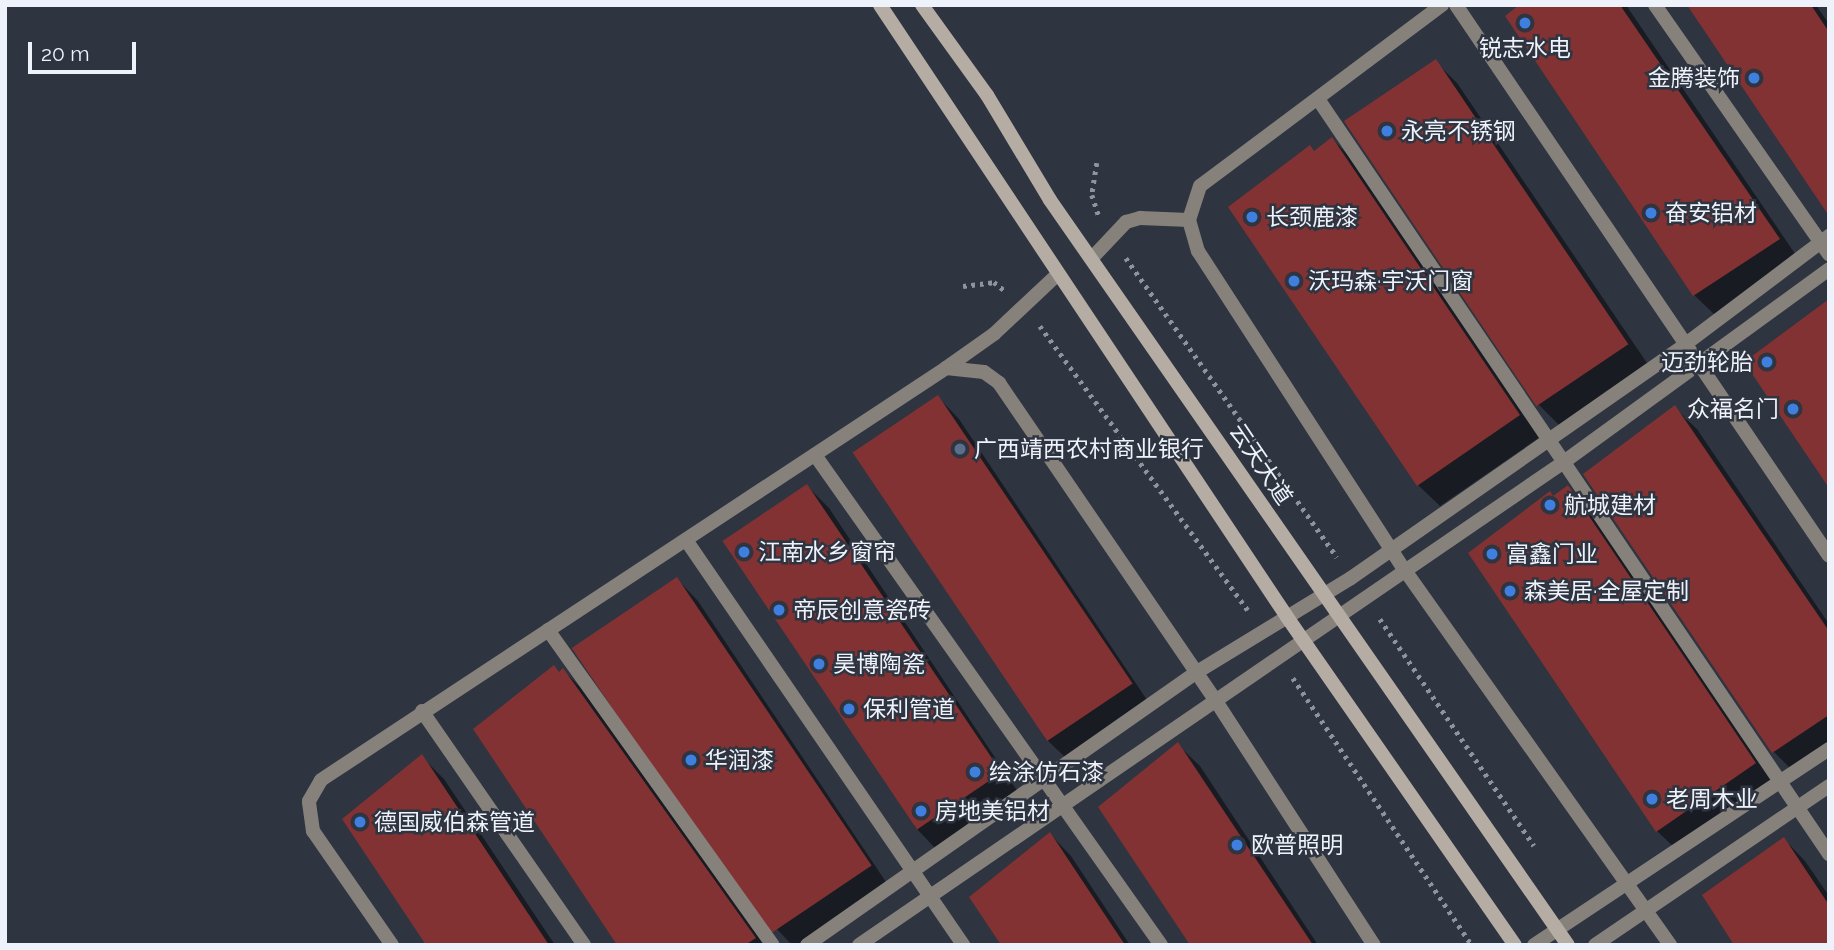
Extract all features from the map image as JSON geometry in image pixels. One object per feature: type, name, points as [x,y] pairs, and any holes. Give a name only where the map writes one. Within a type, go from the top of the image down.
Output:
[{"type":"main road","points":[[880,5],[1287,618],[1305,638],[1515,945]]},
{"type":"main road","name":"云天大道","points":[[922,5],[1323,596],[1568,945]]},
{"type":"lane","points":[[1442,5],[1200,186],[1189,220],[1198,251],[1404,569],[1670,945]]},
{"type":"lane","points":[[1456,5],[1683,346],[1829,556]]},
{"type":"lane","points":[[807,945],[1197,672],[1323,596],[1826,244],[1655,5]]},
{"type":"lane","points":[[1318,99],[1545,441],[1829,854]]},
{"type":"lane","points":[[1092,258],[1126,222],[1140,218],[1189,220]]},
{"type":"lane","points":[[859,945],[1214,698],[1561,464],[1829,269]]},
{"type":"lane","points":[[392,945],[313,831],[309,801],[321,780],[946,368],[1024,308],[1058,274]]},
{"type":"lane","points":[[946,368],[984,372],[999,383],[1197,672],[1374,945]]},
{"type":"lane","points":[[815,455],[1161,945]]},
{"type":"lane","points":[[686,540],[963,945]]},
{"type":"lane","points":[[548,630],[773,945]]},
{"type":"lane","points":[[422,711],[584,945]]},
{"type":"lane","points":[[1534,945],[1626,881],[1780,784],[1829,749]]},
{"type":"lane","points":[[1595,945],[1829,786]]},
{"type":"path","points":[[963,286],[994,282],[1024,308],[1264,631]]},
{"type":"path","points":[[1278,655],[1472,945]]},
{"type":"building","points":[[1519,5],[1620,5],[1780,239],[1693,296],[1505,16]]},
{"type":"building","points":[[1687,5],[1811,5],[1829,32],[1829,216]]},
{"type":"building","points":[[1436,59],[1628,344],[1536,406],[1344,121]]},
{"type":"building","points":[[1332,137],[1520,415],[1417,486],[1228,207],[1310,145],[1314,151]]},
{"type":"building","points":[[1829,299],[1829,488],[1744,362]]},
{"type":"building","points":[[938,395],[1133,684],[1047,741],[853,453]]},
{"type":"building","points":[[1675,405],[1829,631],[1829,715],[1772,753],[1583,474]]},
{"type":"building","points":[[807,484],[1002,773],[917,830],[722,541]]},
{"type":"building","points":[[1568,485],[1756,763],[1656,832],[1468,553],[1550,491],[1553,496]]},
{"type":"building","points":[[677,577],[872,866],[766,937],[572,648]]},
{"type":"building","points":[[554,665],[559,672],[563,668],[756,938],[745,945],[617,945],[473,729]]},
{"type":"building","points":[[1178,742],[1313,945],[1190,945],[1098,807]]},
{"type":"building","points":[[422,754],[549,945],[426,945],[342,819]]},
{"type":"building","points":[[1050,832],[1125,945],[1001,945],[969,897]]},
{"type":"building","points":[[1784,837],[1829,905],[1829,945],[1734,945],[1702,895]]},
{"type":"place","name":"锐志水电","points":[[1525,23]]},
{"type":"place","name":"金腾装饰","points":[[1754,78]]},
{"type":"place","name":"永亮不锈钢","points":[[1387,131]]},
{"type":"place","name":"奋安铝材","points":[[1651,213]]},
{"type":"place","name":"长颈鹿漆","points":[[1252,217]]},
{"type":"place","name":"沃玛森·宇沃门窗","points":[[1294,281]]},
{"type":"place","name":"迈劲轮胎","points":[[1767,362]]},
{"type":"place","name":"众福名门","points":[[1793,409]]},
{"type":"place","name":"广西靖西农村商业银行","points":[[960,449]]},
{"type":"place","name":"航城建材","points":[[1550,505]]},
{"type":"place","name":"江南水乡窗帘","points":[[744,552]]},
{"type":"place","name":"富鑫门业","points":[[1492,554]]},
{"type":"place","name":"森美居·全屋定制","points":[[1510,591]]},
{"type":"place","name":"帝辰创意瓷砖","points":[[779,610]]},
{"type":"place","name":"昊博陶瓷","points":[[819,664]]},
{"type":"place","name":"保利管道","points":[[849,709]]},
{"type":"place","name":"华润漆","points":[[691,760]]},
{"type":"place","name":"绘涂仿石漆","points":[[975,772]]},
{"type":"place","name":"老周木业","points":[[1652,799]]},
{"type":"place","name":"房地美铝材","points":[[921,811]]},
{"type":"place","name":"德国威伯森管道","points":[[360,822]]},
{"type":"place","name":"欧普照明","points":[[1237,845]]}]
